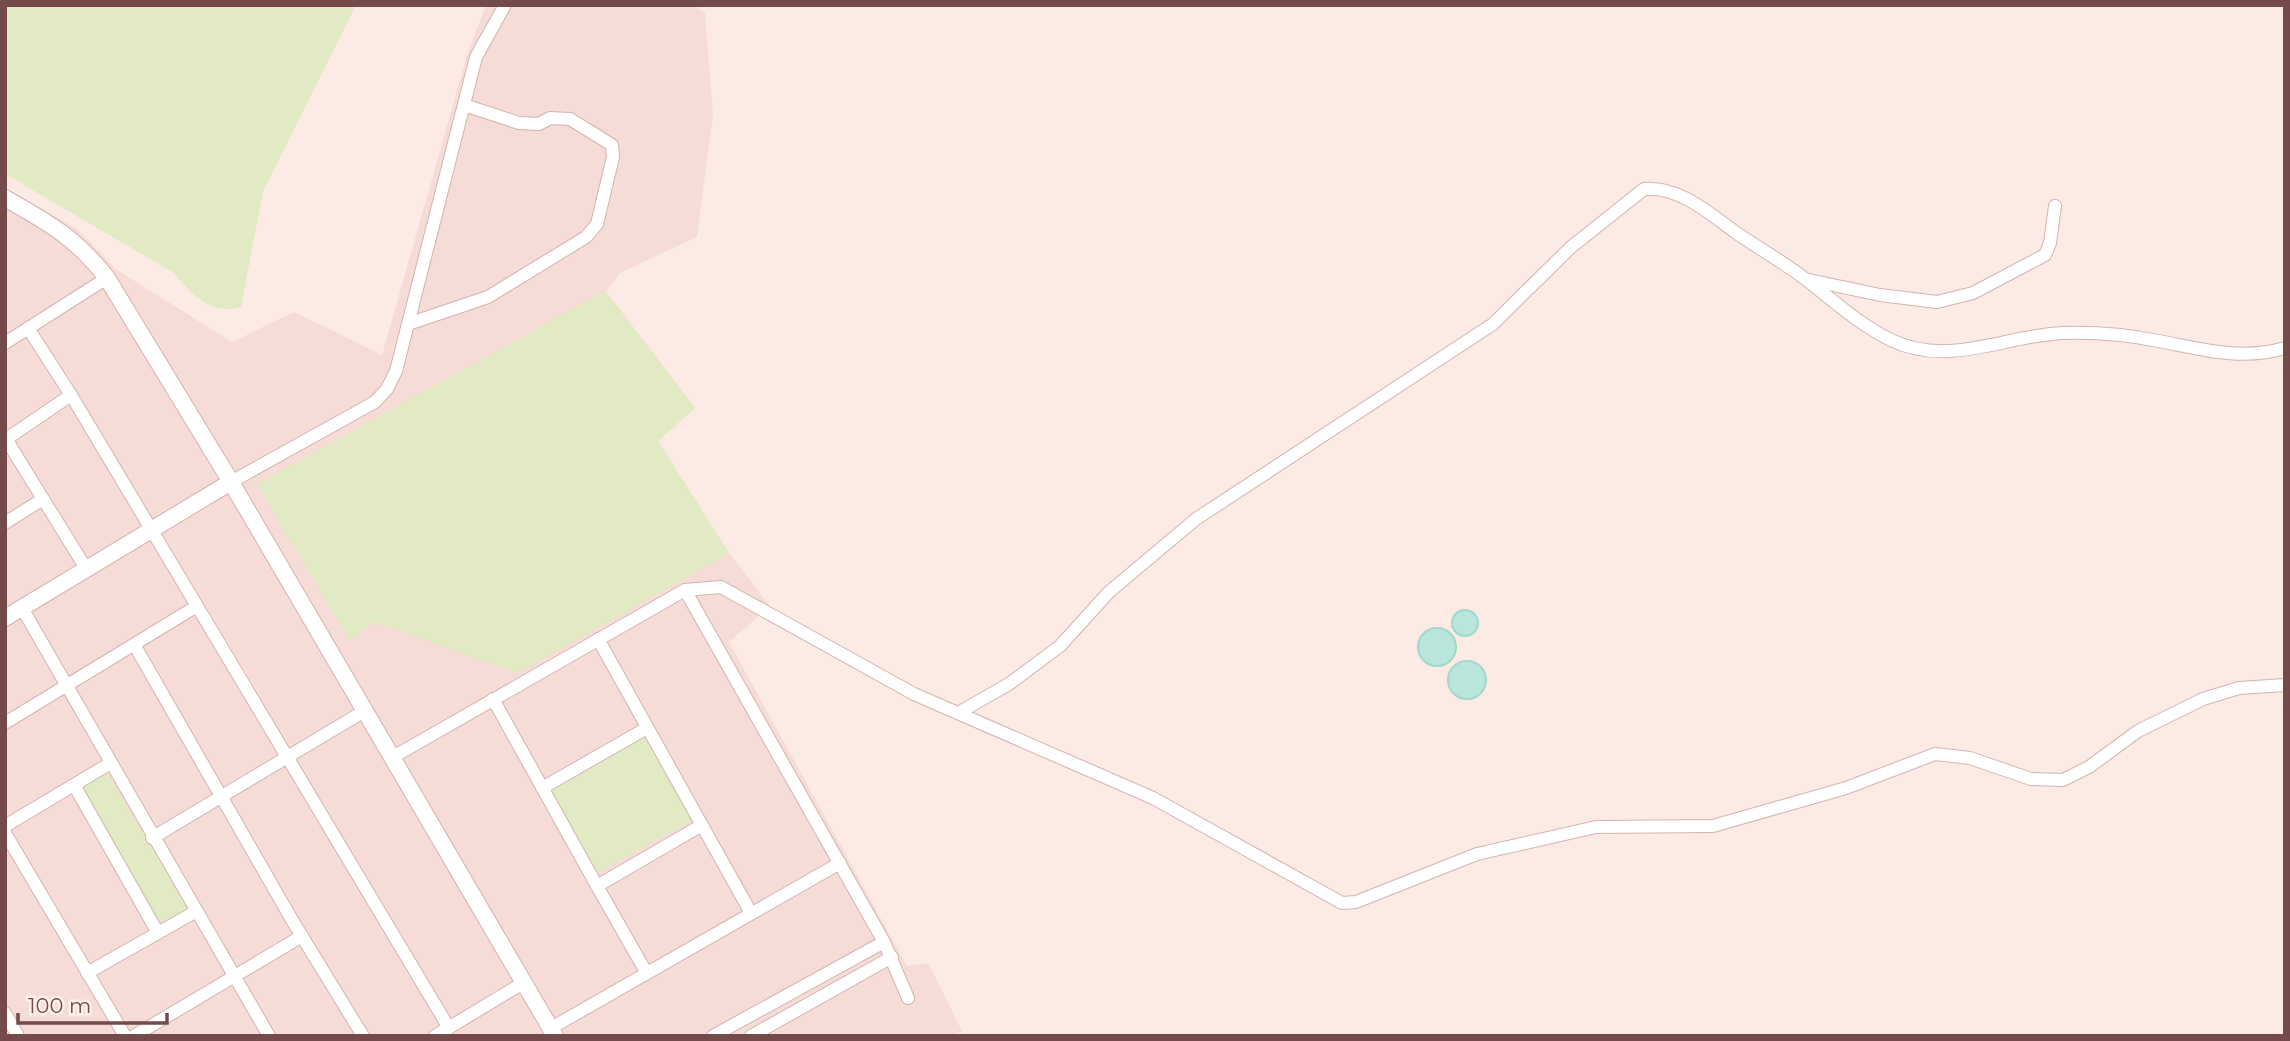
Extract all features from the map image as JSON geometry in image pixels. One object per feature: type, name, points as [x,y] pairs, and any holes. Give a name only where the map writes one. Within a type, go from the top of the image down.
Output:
[{"type":"street","points":[[5,618],[231,482],[374,402],[387,389],[396,371],[476,57],[505,5]]},
{"type":"street","points":[[408,324],[488,297],[586,237],[597,224],[613,157],[612,145],[570,119],[550,118],[539,124],[519,123],[464,104]]},
{"type":"street","points":[[958,713],[1009,684],[1060,646],[1109,592],[1196,519],[1493,324],[1570,248],[1638,191],[1662,190],[1689,200],[1805,279],[1831,302],[1893,341],[1932,350],[1958,351],[2062,333],[2157,340],[2219,354],[2285,348]]},
{"type":"street","points":[[5,198],[60,229],[85,249],[107,278],[366,710],[553,1032],[646,972],[840,863]]},
{"type":"street","points":[[1805,279],[1910,299],[1937,302],[1961,298],[2045,255],[2050,243],[2055,206]]},
{"type":"street","points":[[5,343],[107,278]]},
{"type":"street","points":[[28,328],[153,530],[449,1028]]},
{"type":"street","points":[[71,395],[6,440],[87,570]]},
{"type":"street","points":[[5,523],[43,499]]},
{"type":"street","points":[[393,757],[685,590],[721,587],[914,694],[1153,798],[1329,899],[1348,903],[1490,851],[1596,827],[1713,826],[1846,788],[1935,754],[1970,758],[2031,779],[2063,780],[2082,772],[2138,731],[2203,699],[2239,688],[2285,685]]},
{"type":"street","points":[[685,590],[884,942],[908,998]]},
{"type":"street","points":[[5,723],[197,606]]},
{"type":"street","points":[[22,608],[65,688],[269,1036]]},
{"type":"street","points":[[598,639],[751,913]]},
{"type":"street","points":[[135,646],[302,936],[363,1036]]},
{"type":"street","points":[[493,699],[646,972]]},
{"type":"street","points":[[152,838],[366,710]]},
{"type":"street","points":[[542,788],[647,728]]},
{"type":"street","points":[[5,826],[109,764]]},
{"type":"street","points":[[74,785],[158,933]]},
{"type":"street","points":[[597,886],[702,825]]},
{"type":"street","points":[[5,834],[125,1036]]},
{"type":"street","points":[[87,973],[195,912]]},
{"type":"street","points":[[134,1036],[302,936]]},
{"type":"street","points":[[713,1036],[884,942]]},
{"type":"street","points":[[751,1036],[892,957]]},
{"type":"street","points":[[435,1036],[523,982]]},
{"type":"street","points":[[5,1013],[18,1036]]},
{"type":"shaded area","points":[[486,5],[694,5],[705,13],[713,115],[697,237],[620,273],[606,291],[695,408],[658,441],[729,553],[770,606],[729,642],[907,966],[928,963],[962,1031],[952,1036],[5,1036],[5,188],[77,229],[117,270],[232,342],[294,312],[382,355],[468,52]]},
{"type":"green space","points":[[5,5],[356,5],[263,192],[241,307],[230,309],[211,306],[187,288],[174,273],[5,174]]},
{"type":"green space","points":[[605,291],[695,408],[658,441],[729,553],[518,673],[375,622],[350,641],[257,484]]},
{"type":"green space","points":[[644,735],[692,820],[597,873],[549,789]]},
{"type":"green space","points":[[106,772],[185,903],[185,910],[164,922],[156,919],[80,784]]},
{"type":"water","points":[[1465,610],[1474,614],[1478,623],[1474,632],[1465,636],[1456,632],[1452,623],[1456,614]]},
{"type":"water","points":[[1437,628],[1450,634],[1456,647],[1450,660],[1437,666],[1424,660],[1418,647],[1424,634]]},
{"type":"water","points":[[1467,661],[1480,667],[1486,680],[1480,693],[1467,699],[1454,693],[1448,680],[1454,667]]}]
